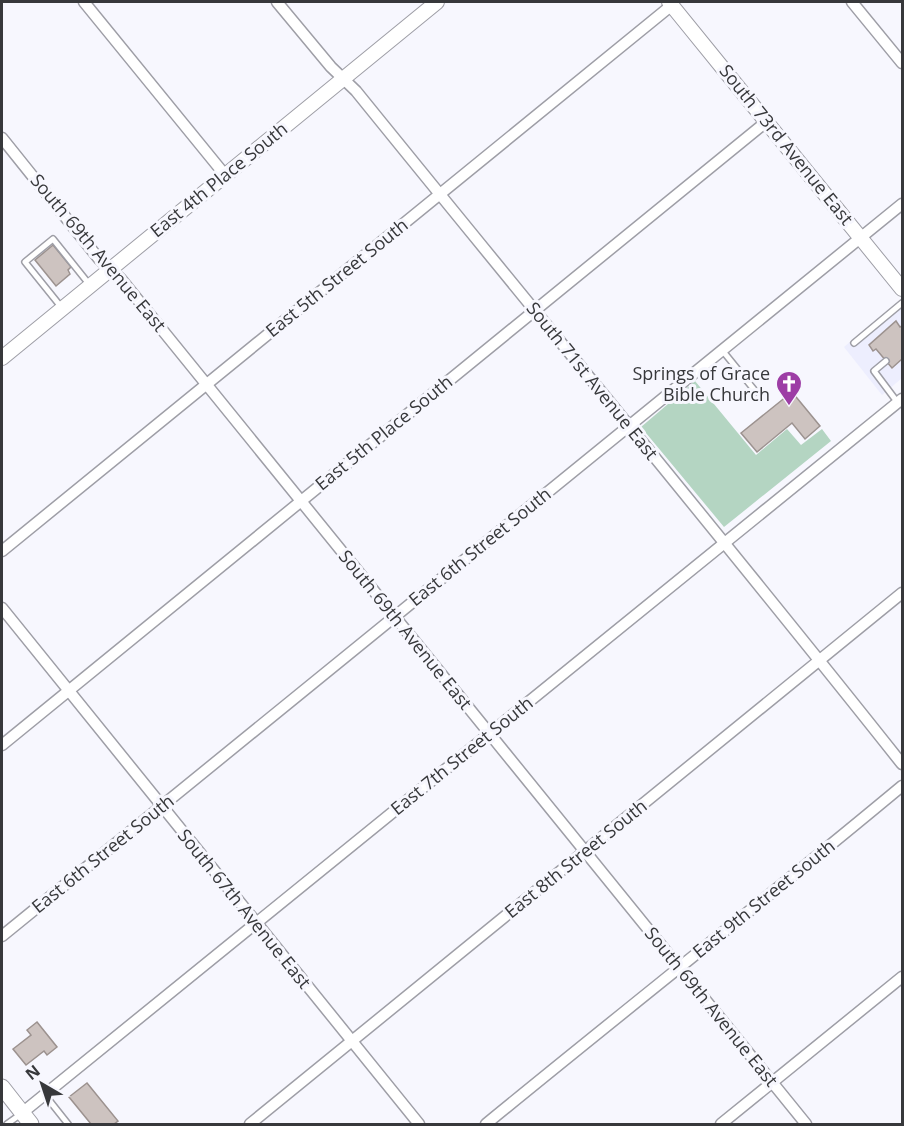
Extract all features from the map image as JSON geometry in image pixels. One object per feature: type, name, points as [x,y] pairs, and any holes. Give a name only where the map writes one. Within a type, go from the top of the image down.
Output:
[{"type":"main road","points":[[3,1092],[27,1119]]},
{"type":"street","points":[[84,2],[225,175]]},
{"type":"street","name":"South 71st Avenue East","points":[[277,2],[331,67],[356,91],[903,764]]},
{"type":"street","name":"East 4th Place South","points":[[2,358],[437,2]]},
{"type":"street","points":[[852,2],[903,63]]},
{"type":"street","name":"South 73rd Avenue East","points":[[671,3],[903,289]]},
{"type":"street","name":"East 5th Street South","points":[[2,550],[671,3]]},
{"type":"street","name":"East 5th Place South","points":[[2,745],[766,122]]},
{"type":"street","name":"South 69th Avenue East","points":[[2,138],[99,259],[121,279],[207,384],[806,1125]]},
{"type":"street","name":"East 6th Street South","points":[[2,936],[903,204]]},
{"type":"street","name":"East 7th Street South","points":[[27,1119],[45,1095],[900,401]]},
{"type":"street","name":"East 8th Street South","points":[[250,1125],[903,593]]},
{"type":"street","name":"South 67th Avenue East","points":[[2,608],[419,1125]]},
{"type":"street","name":"East 9th Street South","points":[[486,1125],[903,786]]},
{"type":"street","points":[[721,1125],[903,977]]},
{"type":"lane","points":[[62,308],[25,262],[53,239],[90,285]]},
{"type":"lane","points":[[854,343],[903,303]]},
{"type":"lane","points":[[722,350],[756,392]]},
{"type":"lane","points":[[886,361],[874,371],[900,401]]},
{"type":"lane","points":[[45,1095],[68,1125]]},
{"type":"lane","points":[[7,1125],[27,1119]]},
{"type":"shaded area","points":[[897,303],[902,309],[902,378],[882,395],[844,347]]},
{"type":"green space","points":[[695,381],[756,455],[787,429],[801,445],[822,429],[831,441],[724,527],[641,427]]},
{"type":"building","points":[[53,245],[71,267],[68,270],[70,274],[56,286],[35,260]]},
{"type":"building","points":[[896,321],[900,327],[902,326],[902,359],[892,368],[876,349],[873,351],[869,345]]},
{"type":"building","name":"Springs of Grace Bible Church","points":[[792,392],[820,426],[805,439],[792,423],[757,452],[741,433]]},
{"type":"building","points":[[37,1022],[57,1047],[47,1055],[44,1051],[26,1065],[13,1049],[31,1035],[27,1030]]},
{"type":"building","points":[[87,1083],[118,1121],[114,1124],[91,1124],[69,1097]]},
{"type":"place","name":"Springs of Grace Bible Church","points":[[789,407]]}]
